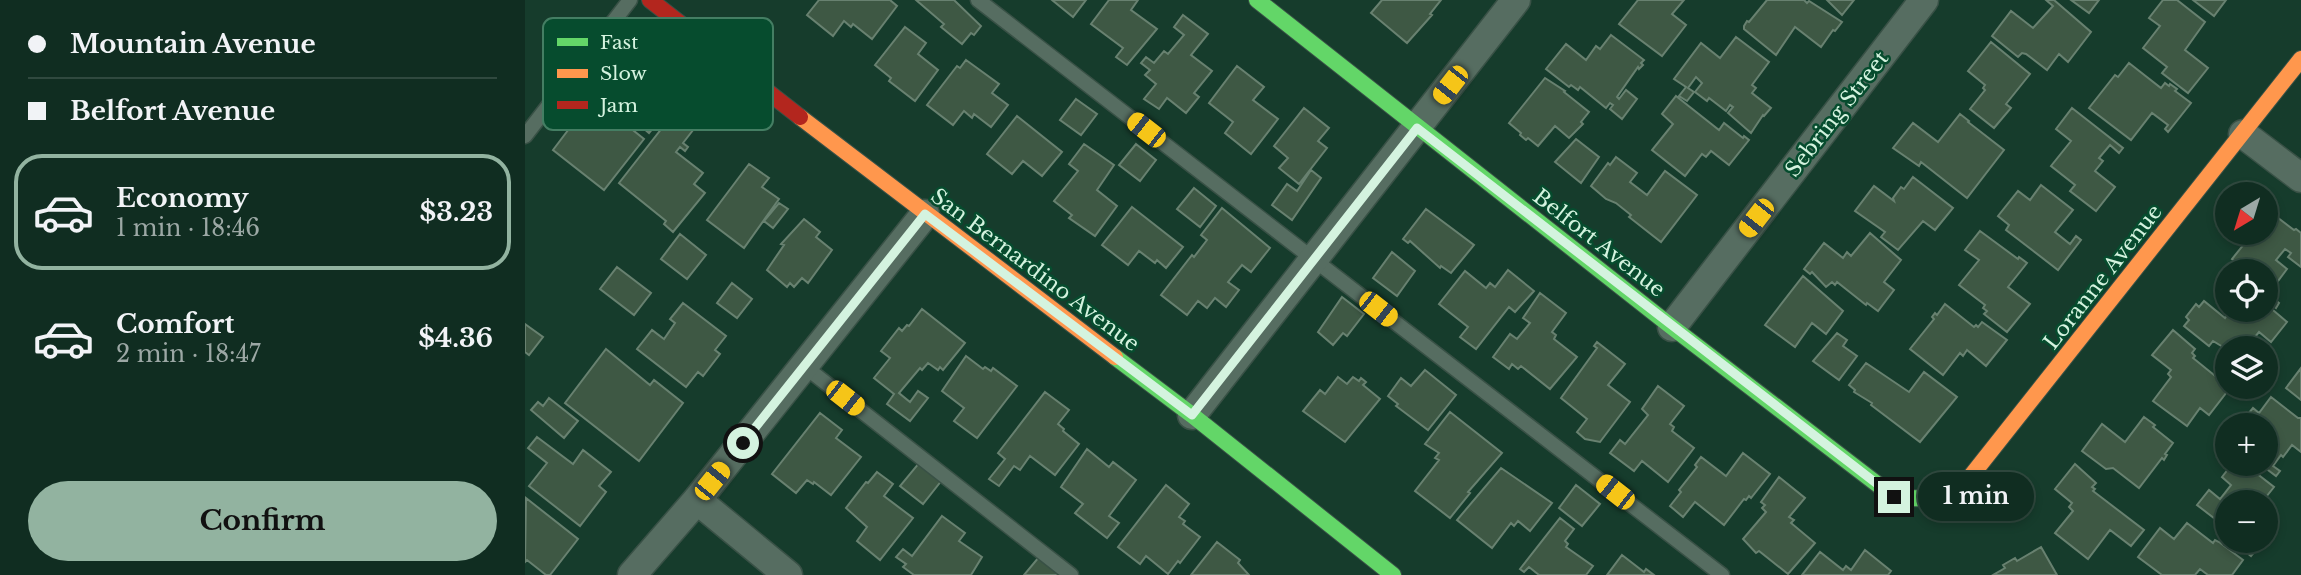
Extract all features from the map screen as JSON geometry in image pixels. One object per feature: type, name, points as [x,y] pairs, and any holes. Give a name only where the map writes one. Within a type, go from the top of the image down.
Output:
[{"type":"street","name":"San Bernardino Avenue","points":[[650,0],[673,18]]},
{"type":"street","name":"Belfort Avenue","points":[[1257,0],[1672,327],[1894,497],[1925,500]]},
{"type":"street","points":[[1192,415],[1515,0]]},
{"type":"street","name":"Sebring Street","points":[[1672,327],[1924,0]]},
{"type":"street","name":"Loranne Avenue","points":[[1925,500],[1962,488],[2301,59]]},
{"type":"street","name":"San Bernardino Avenue","points":[[773,96],[1192,415],[1393,575]]},
{"type":"street","points":[[2243,134],[2301,178]]},
{"type":"street","points":[[632,575],[697,500],[925,214]]},
{"type":"street","points":[[697,500],[788,575]]},
{"type":"lane","points":[[616,18],[630,0]]},
{"type":"lane","points":[[978,0],[1722,575]]},
{"type":"lane","points":[[525,136],[543,113]]},
{"type":"lane","points":[[804,366],[1071,575]]},
{"type":"building","points":[[819,0],[890,0],[897,6],[872,39],[853,24],[851,27],[844,21],[833,36],[807,15]]},
{"type":"building","points":[[916,0],[954,0],[981,26],[962,44],[941,27],[944,24]]},
{"type":"building","points":[[1052,0],[1086,0],[1073,17]]},
{"type":"building","points":[[1109,0],[1138,0],[1131,10],[1157,29],[1127,65],[1116,57],[1123,48],[1091,24]]},
{"type":"building","points":[[1382,0],[1441,0],[1430,14],[1432,15],[1407,43],[1371,13]]},
{"type":"building","points":[[1638,0],[1684,0],[1672,14],[1686,25],[1662,56],[1619,24]]},
{"type":"building","points":[[1767,0],[1809,1],[1842,22],[1821,47],[1795,27],[1776,55],[1744,29],[1747,21],[1749,22]]},
{"type":"building","points":[[1827,0],[1854,0],[1842,15]]},
{"type":"building","points":[[2046,0],[2054,0],[2091,32],[2068,62],[2059,54],[2047,70],[2026,54],[2022,53],[2018,57],[1992,36],[2011,11],[2033,28],[2053,6]]},
{"type":"building","points":[[2071,0],[2099,0],[2089,13]]},
{"type":"building","points":[[2163,0],[2177,0],[2205,22],[2185,50],[2208,68],[2188,93],[2162,73],[2167,67],[2143,48],[2160,26],[2149,18]]},
{"type":"building","points":[[2193,0],[2226,0],[2214,16]]},
{"type":"building","points":[[1183,15],[1208,34],[1191,55],[1212,71],[1194,93],[1199,97],[1186,113],[1167,98],[1159,109],[1144,99],[1156,84],[1145,75],[1150,70],[1141,63],[1146,57],[1154,63],[1164,51],[1168,54],[1184,35],[1174,27]]},
{"type":"building","points":[[905,27],[926,43],[918,54],[938,70],[915,101],[889,81],[891,78],[875,65]]},
{"type":"building","points":[[1611,35],[1644,60],[1641,63],[1643,65],[1639,69],[1638,67],[1617,97],[1619,99],[1626,90],[1637,99],[1622,119],[1610,109],[1613,105],[1610,103],[1606,108],[1580,87],[1578,90],[1571,85],[1569,87],[1546,69],[1566,44],[1586,60],[1596,46],[1600,49]]},
{"type":"building","points":[[1736,37],[1769,62],[1752,85],[1756,88],[1752,93],[1771,108],[1751,133],[1728,113],[1733,107],[1730,105],[1726,111],[1709,98],[1707,101],[1695,92],[1702,83],[1696,77],[1688,88],[1694,92],[1687,101],[1679,96],[1686,87],[1674,79],[1701,43],[1720,58]]},
{"type":"building","points":[[1991,42],[2030,74],[2006,104],[2011,108],[1994,128],[1970,109],[1985,90],[1985,85],[1968,71]]},
{"type":"building","points":[[966,60],[999,84],[992,93],[1008,105],[991,127],[974,114],[972,118],[964,111],[953,125],[927,105],[957,66],[960,68]]},
{"type":"building","points":[[2129,63],[2161,88],[2165,83],[2169,86],[2170,84],[2191,103],[2168,132],[2165,129],[2168,125],[2152,113],[2131,140],[2089,108],[2115,75],[2118,77]]},
{"type":"building","points":[[1237,66],[1264,87],[1253,100],[1278,119],[1251,154],[1225,133],[1233,122],[1209,103]]},
{"type":"building","points":[[1545,78],[1589,112],[1581,122],[1583,124],[1569,138],[1555,126],[1538,146],[1528,138],[1526,140],[1509,123]]},
{"type":"building","points":[[1676,96],[1719,130],[1724,123],[1749,140],[1729,165],[1711,151],[1706,157],[1702,154],[1685,176],[1652,150],[1673,124],[1662,114]]},
{"type":"building","points":[[1076,99],[1097,114],[1081,135],[1060,120]]},
{"type":"building","points":[[1304,108],[1329,128],[1318,141],[1327,148],[1299,184],[1279,168],[1288,158],[1274,146]]},
{"type":"building","points":[[2072,108],[2123,148],[2119,153],[2110,145],[2099,158],[2103,161],[2095,171],[2115,187],[2096,211],[2070,191],[2075,185],[2051,166],[2071,141],[2056,129]]},
{"type":"building","points":[[1960,114],[2004,150],[1967,198],[1921,162],[1919,166],[1893,148],[1913,123],[1938,142]]},
{"type":"building","points":[[1017,116],[1062,152],[1042,176],[1023,161],[1012,174],[987,154]]},
{"type":"building","points":[[568,130],[633,130],[644,139],[604,190],[553,150]]},
{"type":"building","points":[[661,130],[693,130],[683,143],[688,147],[685,151],[680,147],[676,152],[703,173],[694,184],[705,193],[673,232],[664,224],[666,221],[619,183]]},
{"type":"building","points":[[1576,139],[1599,157],[1581,183],[1555,162]]},
{"type":"building","points":[[1084,144],[1114,165],[1097,190],[1117,206],[1095,236],[1069,218],[1072,215],[1054,201],[1078,171],[1069,164]]},
{"type":"building","points":[[1136,144],[1156,160],[1140,181],[1119,165]]},
{"type":"building","points":[[1616,157],[1637,173],[1630,182],[1647,195],[1665,171],[1697,195],[1661,242],[1616,203],[1606,199],[1591,186],[1608,163],[1610,165]]},
{"type":"building","points":[[749,164],[769,178],[762,187],[779,199],[744,248],[707,220]]},
{"type":"building","points":[[1311,170],[1321,178],[1292,220],[1272,205],[1287,184],[1297,191]]},
{"type":"building","points":[[1913,177],[1953,208],[1935,230],[1923,221],[1898,250],[1881,237],[1885,232],[1855,211],[1874,186],[1894,201],[1893,198],[1901,187],[1904,189]]},
{"type":"building","points":[[2041,185],[2073,210],[2055,232],[2070,244],[2076,236],[2081,240],[2058,270],[2006,230],[2009,225],[1998,216],[2018,191],[2030,200]]},
{"type":"building","points":[[1194,188],[1216,206],[1200,227],[1177,209]]},
{"type":"building","points":[[779,203],[788,209],[773,228],[764,221]]},
{"type":"building","points":[[1132,207],[1183,247],[1166,268],[1139,251],[1128,265],[1102,245]]},
{"type":"building","points":[[1222,208],[1270,248],[1251,272],[1242,265],[1228,282],[1239,290],[1226,307],[1215,298],[1207,308],[1198,301],[1187,315],[1161,295],[1207,240],[1201,235]]},
{"type":"building","points":[[1426,209],[1474,245],[1451,273],[1441,266],[1440,268],[1410,241],[1408,243],[1403,239]]},
{"type":"building","points":[[804,219],[820,232],[816,237],[832,250],[808,283],[802,278],[794,287],[790,283],[787,287],[767,270],[784,245],[781,244]]},
{"type":"building","points":[[2279,219],[2301,233],[2301,267],[2288,257],[2291,253],[2285,249],[2277,259],[2232,259],[2243,245],[2279,245]]},
{"type":"building","points":[[1980,231],[2027,263],[2008,287],[2030,304],[2007,332],[1984,314],[1987,311],[1983,308],[1985,305],[1959,285],[1979,260],[1965,250]]},
{"type":"building","points":[[1870,233],[1901,260],[1884,282],[1894,290],[1878,311],[1837,282],[1826,287],[1812,272],[1810,274],[1804,269],[1824,243],[1843,258],[1847,252],[1851,256]]},
{"type":"building","points":[[680,234],[706,255],[687,279],[661,259]]},
{"type":"building","points":[[1392,252],[1415,271],[1397,296],[1373,278]]},
{"type":"building","points":[[2278,262],[2287,269],[2278,281]]},
{"type":"building","points":[[617,267],[651,293],[634,315],[600,289]]},
{"type":"building","points":[[1508,270],[1534,291],[1515,312],[1509,307],[1476,349],[1460,337],[1468,327],[1439,304],[1465,271],[1486,288],[1490,283],[1495,287]]},
{"type":"building","points":[[1803,276],[1843,311],[1826,334],[1812,323],[1795,347],[1765,325]]},
{"type":"building","points":[[732,283],[752,299],[737,318],[717,303]]},
{"type":"building","points":[[1540,293],[1566,313],[1552,332],[1556,335],[1554,339],[1577,357],[1550,389],[1521,366],[1518,369],[1512,364],[1509,369],[1493,357],[1510,334],[1517,339],[1530,323],[1523,318]]},
{"type":"building","points":[[1342,297],[1364,314],[1347,336],[1343,333],[1333,345],[1318,332]]},
{"type":"building","points":[[2204,301],[2215,310],[2215,322],[2278,322],[2278,314],[2287,322],[2276,336],[2264,336],[2259,332],[2256,336],[2215,336],[2215,342],[2209,346],[2184,326],[2189,320],[2186,317],[2196,304],[2199,307]]},
{"type":"building","points":[[683,303],[726,336],[715,350],[720,354],[703,376],[698,372],[686,387],[637,349],[652,330],[664,339],[675,323],[670,319]]},
{"type":"building","points":[[1945,304],[1974,327],[1978,327],[1982,322],[2007,340],[1986,366],[1967,350],[1963,356],[1960,353],[1943,375],[1910,349],[1934,319],[1932,317],[1935,313],[1937,315]]},
{"type":"building","points":[[922,309],[965,343],[943,370],[940,367],[938,370],[928,363],[922,370],[920,368],[899,393],[910,402],[918,391],[928,398],[910,421],[887,404],[894,394],[874,378],[890,358],[881,351],[899,328],[902,331],[909,326]]},
{"type":"building","points":[[525,324],[543,337],[529,355],[525,352]]},
{"type":"building","points":[[2173,330],[2195,349],[2193,358],[2215,376],[2215,399],[2221,399],[2209,415],[2200,408],[2187,426],[2153,401],[2171,377],[2168,374],[2171,370],[2152,355]]},
{"type":"building","points":[[1837,333],[1847,340],[1843,346],[1857,356],[1839,380],[1813,361]]},
{"type":"building","points":[[1597,342],[1625,364],[1608,385],[1630,402],[1600,442],[1585,439],[1577,432],[1587,419],[1561,398],[1597,348],[1594,346]]},
{"type":"building","points":[[606,349],[650,385],[654,380],[683,403],[639,461],[565,403]]},
{"type":"building","points":[[966,356],[983,369],[985,367],[991,371],[993,368],[1017,386],[977,438],[954,421],[964,408],[942,391]]},
{"type":"building","points":[[1866,363],[1909,392],[1924,372],[1957,397],[1920,442],[1871,405],[1872,403],[1854,392],[1849,385]]},
{"type":"building","points":[[2301,368],[2301,400],[2286,388]]},
{"type":"building","points":[[1425,370],[1456,395],[1428,430],[1396,406],[1398,404],[1388,396],[1401,378],[1411,386]]},
{"type":"building","points":[[1338,377],[1347,384],[1353,377],[1359,381],[1361,378],[1366,382],[1363,385],[1380,399],[1345,442],[1303,411],[1320,390],[1325,394]]},
{"type":"building","points":[[1658,386],[1684,406],[1670,424],[1674,427],[1672,431],[1694,448],[1668,482],[1642,461],[1634,471],[1610,453],[1620,440],[1625,444],[1648,415],[1642,409]]},
{"type":"building","points":[[1045,392],[1069,410],[1058,424],[1079,444],[1055,475],[1030,456],[1020,470],[1014,466],[999,486],[989,479],[1005,459],[998,453]]},
{"type":"building","points":[[549,398],[578,421],[564,438],[531,410],[538,402],[543,406]]},
{"type":"building","points":[[2270,399],[2274,399],[2301,418],[2301,452],[2292,445],[2278,459],[2278,413],[2259,413]]},
{"type":"building","points":[[1450,412],[1502,453],[1468,492],[1470,493],[1450,518],[1415,491],[1439,460],[1435,458],[1439,453],[1425,444]]},
{"type":"building","points":[[820,413],[842,430],[836,438],[861,457],[831,495],[807,480],[796,493],[772,474]]},
{"type":"building","points":[[2144,417],[2173,443],[2164,460],[2162,458],[2139,488],[2113,468],[2106,469],[2082,451],[2102,424],[2125,442]]},
{"type":"building","points":[[537,437],[573,464],[583,450],[611,472],[599,486],[606,492],[580,526],[529,486],[547,463],[528,448]]},
{"type":"building","points":[[1087,449],[1109,467],[1113,462],[1136,480],[1109,516],[1119,523],[1107,538],[1075,513],[1083,504],[1061,487]]},
{"type":"building","points":[[1743,453],[1770,474],[1751,498],[1749,496],[1744,499],[1724,525],[1695,502],[1683,517],[1670,506],[1701,457],[1726,476]]},
{"type":"building","points":[[919,463],[942,480],[923,504],[900,486]]},
{"type":"building","points":[[2075,464],[2096,483],[2092,487],[2095,489],[2093,491],[2144,530],[2131,546],[2110,530],[2088,559],[2055,533],[2073,511],[2069,507],[2072,503],[2055,489]]},
{"type":"building","points":[[1501,468],[1552,503],[1530,531],[1518,521],[1514,526],[1511,523],[1492,548],[1457,520]]},
{"type":"building","points":[[877,472],[893,484],[884,496],[913,518],[880,560],[857,541],[867,527],[846,508]]},
{"type":"building","points":[[2260,476],[2274,487],[2272,490],[2227,490],[2231,485],[2222,477]]},
{"type":"building","points":[[1779,477],[1805,498],[1789,517],[1794,520],[1791,523],[1815,543],[1788,574],[1759,551],[1756,553],[1743,539],[1766,512],[1762,508],[1765,505],[1761,502]]},
{"type":"building","points":[[1166,485],[1189,504],[1179,517],[1185,521],[1183,524],[1200,537],[1168,574],[1146,556],[1140,564],[1118,547]]},
{"type":"building","points":[[1576,485],[1600,504],[1582,526],[1559,508]]},
{"type":"building","points":[[2209,490],[2215,495],[2215,519],[2197,505]]},
{"type":"building","points":[[526,498],[578,539],[550,575],[546,575],[527,560],[525,562]]},
{"type":"building","points":[[942,516],[965,533],[959,541],[982,557],[971,575],[914,575],[903,567],[906,564],[896,557],[903,549],[912,556]]},
{"type":"building","points":[[1560,518],[1574,529],[1565,541],[1568,544],[1566,547],[1593,566],[1586,575],[1539,575],[1529,567],[1524,572],[1520,569]]},
{"type":"building","points":[[2187,523],[2213,543],[2215,540],[2215,553],[2234,553],[2243,560],[2232,575],[2208,575],[2200,569],[2195,575],[2162,575],[2138,557],[2160,528],[2174,539]]},
{"type":"building","points":[[1217,542],[1240,560],[1238,563],[1249,575],[1191,575]]},
{"type":"building","points":[[2041,547],[2057,575],[1993,575],[2015,558],[2017,561]]},
{"type":"building","points":[[1865,550],[1891,571],[1888,575],[1802,575],[1820,552],[1843,570],[1846,566],[1851,570]]},
{"type":"building","points":[[1622,555],[1644,572],[1646,569],[1654,575],[1607,575]]},
{"type":"building","points":[[1039,557],[1060,575],[1024,575]]},
{"type":"traffic: fast","points":[[1257,0],[1672,327],[1894,497],[1936,497],[1955,490],[1971,476]]},
{"type":"traffic: fast","points":[[1115,357],[1393,575]]},
{"type":"traffic: slow","points":[[1971,476],[2301,59]]},
{"type":"traffic: slow","points":[[800,117],[1115,357]]},
{"type":"traffic: jam","points":[[650,0],[673,18]]},
{"type":"traffic: jam","points":[[773,96],[800,117]]},
{"type":"route","points":[[743,443],[925,214],[1192,415],[1417,128],[1894,497]]}]
